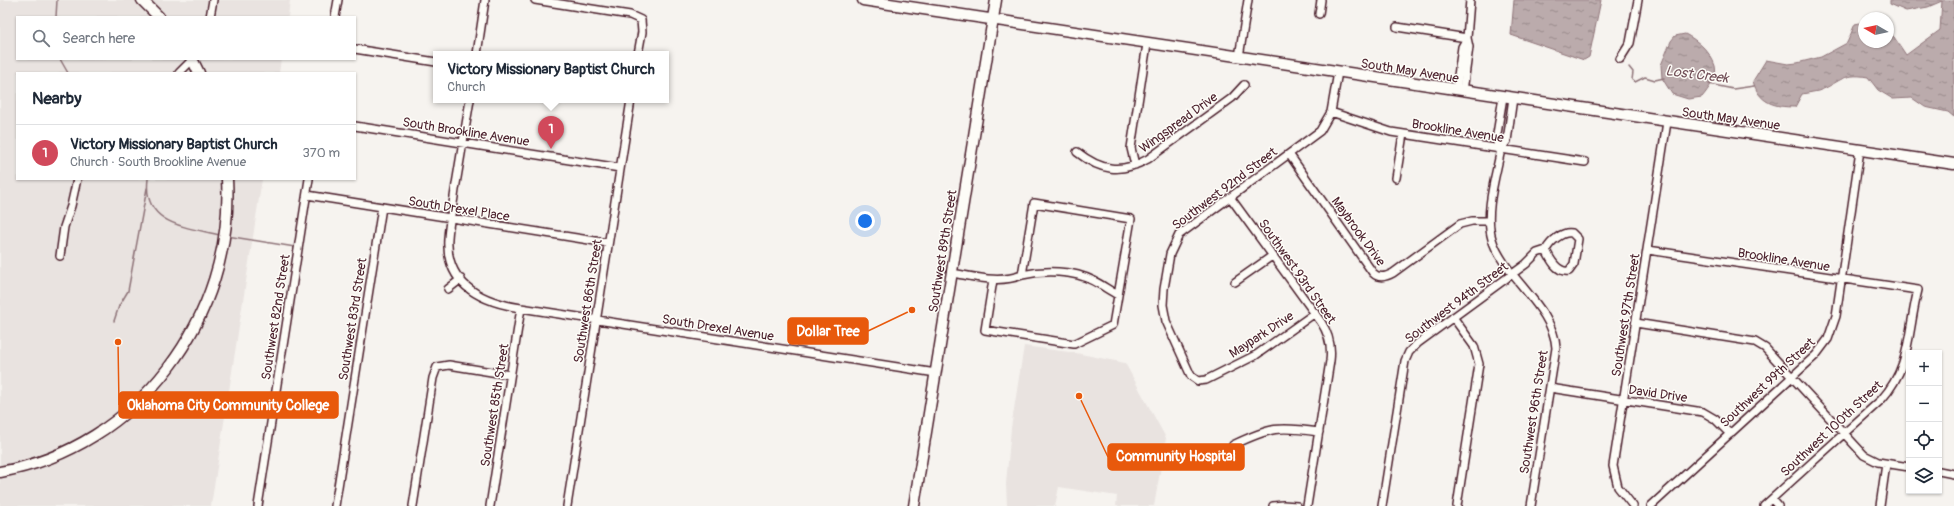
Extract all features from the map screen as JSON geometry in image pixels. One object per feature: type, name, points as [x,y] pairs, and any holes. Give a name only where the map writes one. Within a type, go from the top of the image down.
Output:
[{"type":"main road","points":[[142,0],[158,16]]},
{"type":"main road","name":"South May Avenue","points":[[863,0],[1147,44],[1954,164]]},
{"type":"main road","name":"Southwest 89th Street","points":[[914,506],[996,0]]},
{"type":"main road","points":[[193,60],[199,72]]},
{"type":"main road","points":[[0,472],[41,461],[89,439],[125,414],[169,369],[195,328],[216,280],[223,252],[227,225],[227,180]]},
{"type":"street","points":[[210,16],[213,0]]},
{"type":"street","points":[[335,16],[338,0]]},
{"type":"street","points":[[478,51],[486,0]]},
{"type":"street","points":[[535,0],[630,15],[641,20],[642,32],[639,51]]},
{"type":"street","points":[[1240,57],[1248,0]]},
{"type":"street","points":[[1319,14],[1321,0]]},
{"type":"street","points":[[1459,90],[1469,47],[1467,38],[1470,0]]},
{"type":"street","points":[[1620,59],[1630,43],[1638,0]]},
{"type":"street","points":[[1397,27],[1467,38]]},
{"type":"street","points":[[1134,165],[1131,148],[1147,44]]},
{"type":"street","points":[[356,49],[433,62]]},
{"type":"street","points":[[180,72],[192,60]]},
{"type":"street","name":"Southwest 92nd Street","points":[[1198,381],[1191,376],[1165,316],[1163,295],[1167,267],[1172,247],[1179,235],[1320,131],[1331,112],[1338,72]]},
{"type":"street","name":"Wingspread Drive","points":[[1077,152],[1092,163],[1102,167],[1122,169],[1134,165],[1148,159],[1206,117],[1232,98],[1244,85]]},
{"type":"street","name":"Southwest 96th Street","points":[[1501,148],[1496,140],[1502,97]]},
{"type":"street","name":"Southwest 96th Street","points":[[1513,98],[1507,142],[1501,148],[1490,221],[1493,243],[1497,252],[1548,323],[1554,334],[1556,348],[1531,506]]},
{"type":"street","name":"South Drexel Avenue","points":[[470,103],[448,238],[452,263],[461,279],[481,298],[495,303],[521,308],[936,373]]},
{"type":"street","name":"Southwest 86th Street","points":[[567,506],[631,103]]},
{"type":"street","name":"Brookline Avenue","points":[[1331,112],[1370,126],[1403,134],[1584,162]]},
{"type":"street","name":"Southwest 97th Street","points":[[1633,506],[1618,487],[1614,474],[1667,122]]},
{"type":"street","name":"South Brookline Avenue","points":[[356,126],[620,168]]},
{"type":"street","points":[[1396,178],[1403,134]]},
{"type":"street","name":"Southwest 99th Street","points":[[1651,506],[1792,378],[1816,355],[1828,339],[1835,321],[1860,150]]},
{"type":"street","name":"Maybrook Drive","points":[[1288,154],[1373,273],[1378,276],[1388,276],[1460,224],[1472,221],[1490,221]]},
{"type":"street","points":[[60,256],[64,227],[71,206],[77,180]]},
{"type":"street","name":"Southwest 82nd Street","points":[[258,506],[309,180]]},
{"type":"street","name":"South Drexel Place","points":[[307,195],[608,243]]},
{"type":"street","name":"Southwest 93rd Street","points":[[1230,197],[1315,313],[1328,334],[1331,351],[1307,506]]},
{"type":"street","points":[[993,280],[985,330],[1074,344],[1113,325],[1131,218],[1034,203],[1022,275]]},
{"type":"street","name":"Southwest 83rd Street","points":[[335,506],[382,207]]},
{"type":"street","name":"Southwest 94th Street","points":[[1382,506],[1406,357],[1418,343],[1538,254],[1546,250],[1549,245],[1565,233],[1572,233],[1578,240],[1574,264],[1569,271],[1562,272],[1549,257],[1546,250]]},
{"type":"street","name":"Brookline Avenue","points":[[1648,250],[1918,290]]},
{"type":"street","points":[[1235,282],[1272,256]]},
{"type":"street","points":[[952,272],[993,280],[1014,278],[1040,272],[1072,275],[1092,280],[1118,296]]},
{"type":"street","points":[[448,288],[461,279]]},
{"type":"street","name":"Southwest 100th Street","points":[[1764,506],[1881,400],[1892,387],[1907,354],[1918,290]]},
{"type":"street","name":"Southwest 85th Street","points":[[490,506],[521,308]]},
{"type":"street","name":"Maypark Drive","points":[[1198,381],[1206,380],[1256,355],[1315,313]]},
{"type":"street","points":[[1453,317],[1474,346],[1479,364],[1457,506]]},
{"type":"street","points":[[1636,323],[1755,342],[1765,348],[1864,455],[1875,461],[1906,467]]},
{"type":"street","points":[[413,506],[433,378],[437,367],[448,365],[510,375]]},
{"type":"street","name":"David Drive","points":[[1550,388],[1705,413],[1715,418],[1730,434]]},
{"type":"street","points":[[1233,445],[1260,433],[1276,428],[1293,428],[1319,432]]},
{"type":"street","points":[[1880,506],[1886,464]]},
{"type":"street","points":[[1942,472],[1954,474]]},
{"type":"street","points":[[1772,499],[1778,506]]},
{"type":"street","points":[[1273,506],[1296,506]]},
{"type":"shaded area","points":[[0,0],[290,0],[288,16],[16,16],[16,60],[281,60],[279,72],[16,72],[16,180],[262,180],[211,506],[0,506]]},
{"type":"shaded area","points":[[1024,346],[1076,353],[1125,363],[1166,438],[1154,506],[1116,506],[1117,496],[1059,487],[1055,506],[1007,506],[1006,484],[1011,428]]},
{"type":"water","points":[[1514,0],[1601,0],[1589,57],[1584,60],[1511,35]]},
{"type":"water","points":[[1890,0],[1954,0],[1954,117],[1948,112],[1925,107],[1912,98],[1893,99],[1878,90],[1868,77],[1846,77],[1818,91],[1802,94],[1795,107],[1774,105],[1763,99],[1759,94],[1753,81],[1766,60],[1788,64],[1821,57],[1847,43],[1855,24],[1858,23],[1858,48],[1894,48],[1894,37],[1906,55],[1940,30],[1942,1],[1928,7],[1906,11],[1890,4]]},
{"type":"water","points":[[1685,34],[1707,51],[1715,66],[1716,70],[1714,78],[1710,87],[1702,97],[1688,99],[1672,94],[1662,78],[1661,65],[1671,41],[1675,36]]},
{"type":"waterway","points":[[56,16],[57,0]]},
{"type":"waterway","points":[[61,60],[67,72]]},
{"type":"waterway","name":"Lost Creek","points":[[1629,67],[1633,72],[1632,80],[1635,82],[1645,77],[1655,80],[1664,78]]},
{"type":"waterway","name":"Lost Creek","points":[[1709,84],[1733,89],[1754,86]]},
{"type":"waterway","points":[[148,180],[148,194],[152,206],[159,215],[181,226],[220,235]]},
{"type":"waterway","points":[[114,321],[119,306],[128,291],[147,188]]},
{"type":"waterway","points":[[227,236],[295,247]]},
{"type":"place","name":"Victory Missionary Baptist Church","points":[[551,149]]},
{"type":"place","name":"Dollar Tree","points":[[912,310]]},
{"type":"place","name":"Oklahoma City Community College","points":[[118,342]]},
{"type":"place","name":"Community Hospital","points":[[1079,396]]}]
